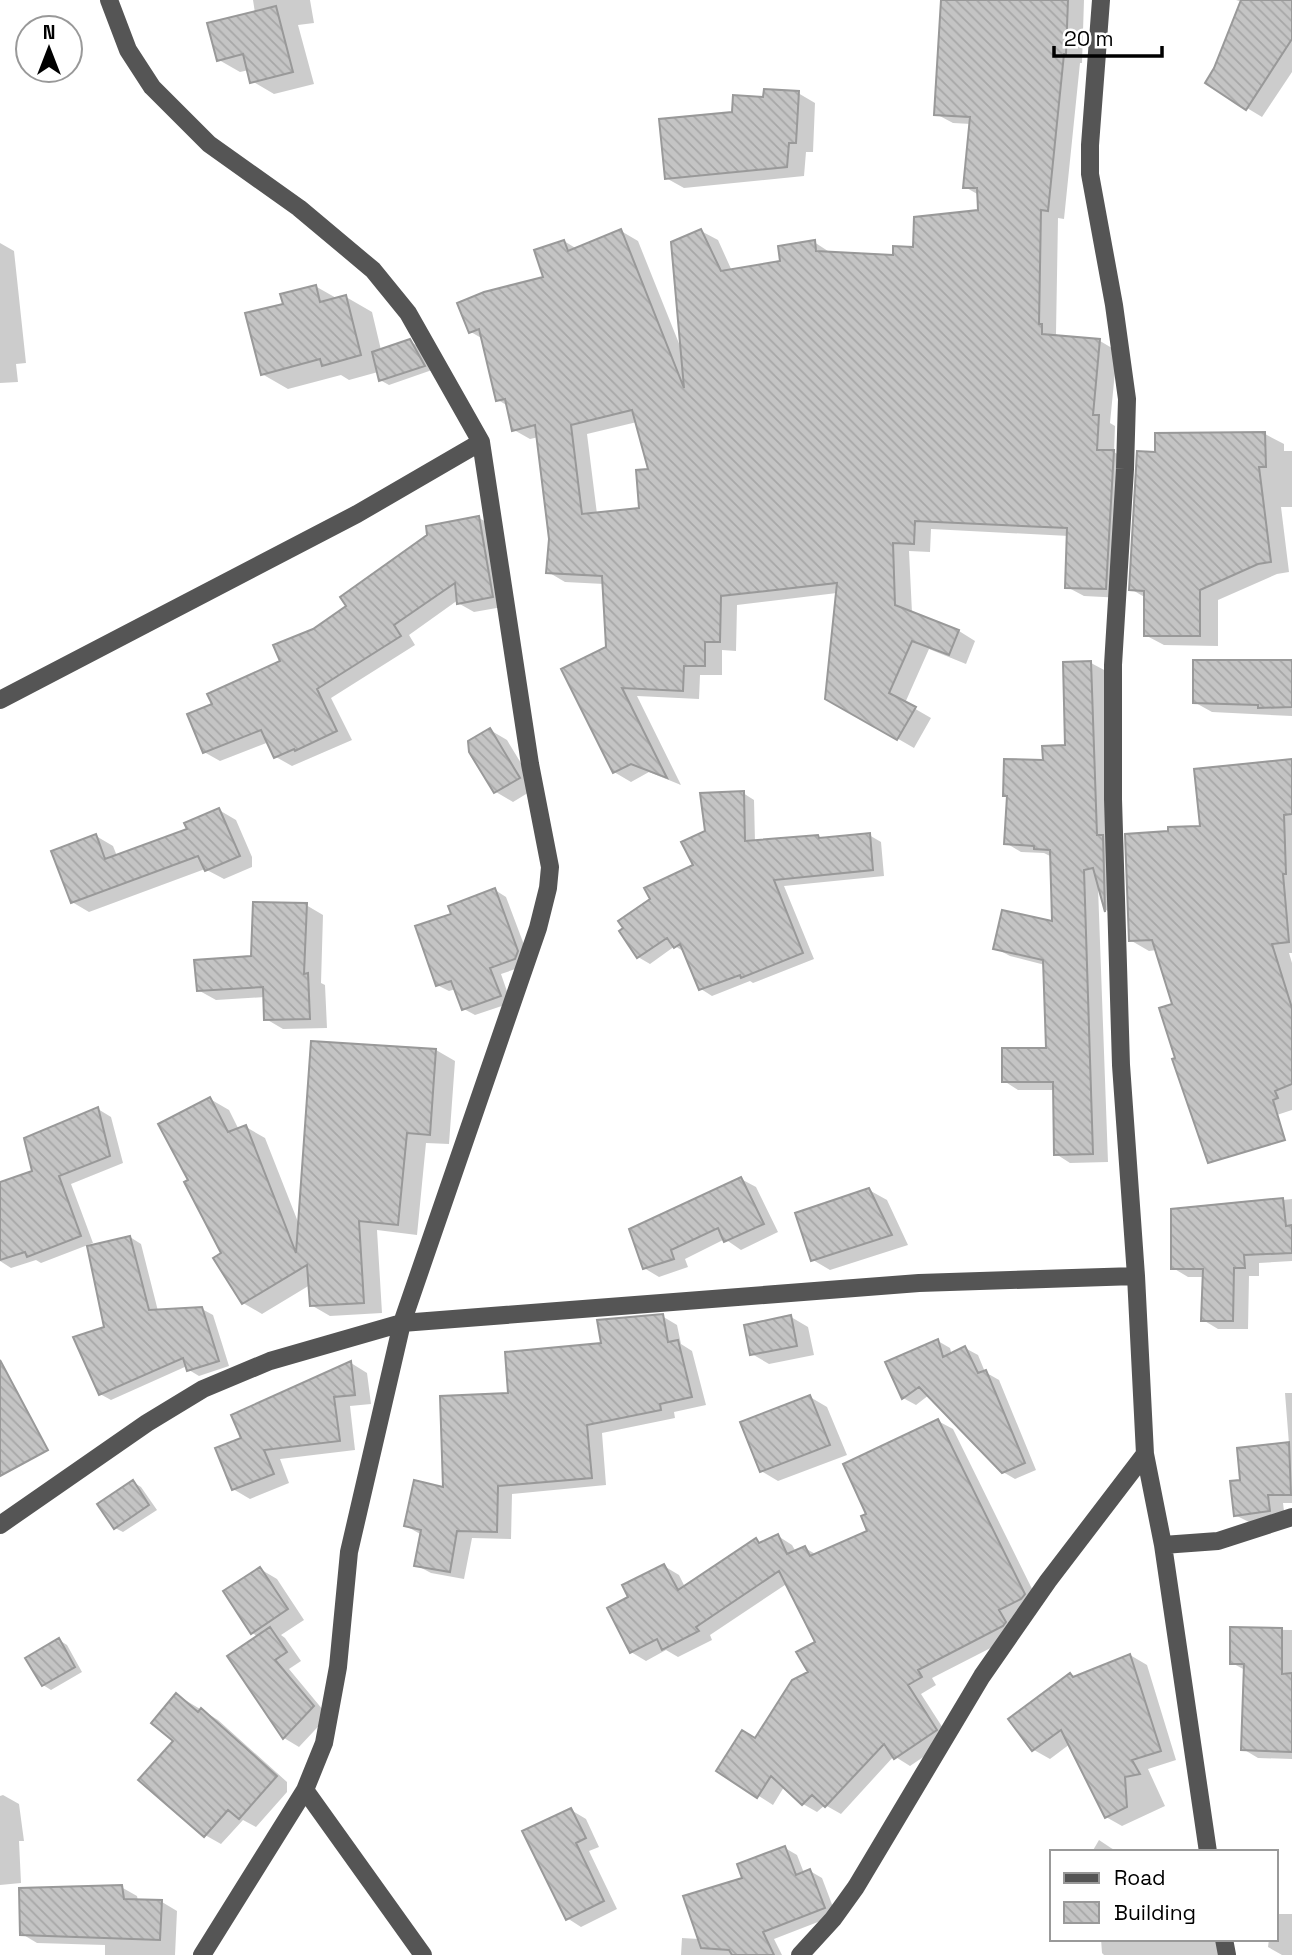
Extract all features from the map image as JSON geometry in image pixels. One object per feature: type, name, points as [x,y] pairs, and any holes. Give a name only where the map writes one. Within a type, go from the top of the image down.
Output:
[{"type":"street","points":[[109,0],[128,50],[152,87],[209,144],[299,208],[373,270],[408,313],[481,442],[530,764],[550,867],[548,887],[529,954],[402,1323],[349,1552],[338,1667],[324,1743],[305,1790],[202,1955]]},
{"type":"street","points":[[1101,0],[1090,135],[1090,174],[1114,305],[1127,399],[1113,664],[1113,799],[1121,1065],[1145,1454],[1163,1545],[1208,1850]]},
{"type":"street","points":[[0,700],[358,514],[481,442]]},
{"type":"street","points":[[0,1525],[147,1423],[203,1390],[270,1361],[402,1323],[919,1283],[1136,1276]]},
{"type":"street","points":[[800,1955],[833,1919],[856,1887],[982,1676],[1017,1623],[1145,1454]]},
{"type":"street","points":[[1163,1545],[1218,1541],[1292,1517]]},
{"type":"street","points":[[305,1790],[423,1955]]},
{"type":"building","points":[[941,0],[1068,0],[1066,54],[1048,211],[1041,210],[1039,324],[1042,324],[1042,334],[1100,339],[1093,415],[1099,415],[1097,450],[1114,450],[1106,589],[1065,588],[1067,528],[915,521],[914,544],[893,543],[895,605],[959,630],[949,655],[912,641],[889,693],[916,707],[897,740],[825,699],[837,583],[721,596],[720,642],[705,642],[705,666],[684,666],[683,691],[622,688],[667,778],[631,764],[613,773],[561,669],[606,647],[602,576],[546,573],[549,539],[535,425],[512,431],[505,399],[496,401],[479,329],[469,333],[457,303],[484,292],[543,277],[534,250],[564,240],[568,251],[621,229],[684,388],[671,242],[701,229],[721,271],[780,261],[778,246],[815,240],[816,251],[893,255],[893,246],[913,247],[914,217],[978,210],[977,188],[963,188],[970,117],[934,115]],"holes":[[[632,410],[648,469],[636,470],[639,508],[582,514],[571,425]]]},
{"type":"building","points":[[1241,0],[1292,0],[1292,39],[1246,110],[1205,83],[1214,68]]},
{"type":"building","points":[[276,6],[293,72],[250,83],[243,54],[217,61],[207,23]]},
{"type":"building","points":[[764,89],[799,91],[796,143],[789,143],[787,167],[665,179],[659,119],[732,112],[733,95],[763,97]]},
{"type":"building","points":[[316,285],[320,302],[346,295],[361,355],[322,366],[320,359],[261,375],[245,313],[283,304],[280,294]]},
{"type":"building","points":[[410,339],[425,366],[379,381],[372,352]]},
{"type":"building","points":[[1265,432],[1266,467],[1259,467],[1271,562],[1258,564],[1200,590],[1200,636],[1144,636],[1144,591],[1129,590],[1137,451],[1155,452],[1155,433]]},
{"type":"building","points":[[479,516],[493,597],[457,604],[455,583],[394,625],[401,636],[317,689],[337,731],[274,758],[261,730],[203,753],[187,714],[212,704],[207,694],[280,661],[273,645],[313,629],[346,606],[340,597],[427,535],[426,526]]},
{"type":"building","points":[[1193,660],[1292,660],[1292,707],[1258,708],[1258,705],[1193,703]]},
{"type":"building","points":[[1091,661],[1097,835],[1103,835],[1105,912],[1093,868],[1084,870],[1093,1154],[1054,1155],[1053,1082],[1002,1082],[1002,1048],[1046,1048],[1043,960],[993,949],[1002,910],[1052,921],[1050,850],[1004,844],[1007,796],[1003,796],[1004,759],[1043,760],[1042,746],[1065,745],[1063,662]]},
{"type":"building","points":[[490,728],[520,778],[494,793],[469,752],[468,741]]},
{"type":"building","points":[[1292,759],[1292,814],[1284,815],[1286,874],[1283,874],[1289,942],[1272,944],[1292,1008],[1292,1084],[1275,1091],[1278,1098],[1273,1100],[1285,1140],[1208,1163],[1172,1059],[1175,1058],[1159,1008],[1172,1004],[1152,940],[1129,941],[1125,834],[1168,831],[1168,827],[1200,826],[1194,769]]},
{"type":"building","points":[[744,791],[745,841],[870,833],[873,870],[774,880],[803,953],[741,978],[740,975],[699,990],[680,944],[674,948],[667,938],[637,958],[619,931],[623,928],[618,921],[650,899],[644,888],[693,865],[681,842],[705,831],[700,793]]},
{"type":"building","points":[[219,808],[240,856],[205,871],[198,856],[71,903],[51,851],[96,834],[105,859],[187,829],[184,823]]},
{"type":"building","points":[[495,888],[518,951],[515,959],[490,968],[501,996],[462,1010],[451,981],[436,986],[415,926],[451,914],[448,906]]},
{"type":"building","points":[[253,902],[307,903],[304,974],[308,973],[310,1019],[264,1020],[263,987],[197,991],[194,960],[251,956]]},
{"type":"building","points":[[311,1041],[436,1049],[430,1135],[407,1133],[398,1225],[359,1221],[364,1303],[310,1306],[307,1265],[242,1304],[213,1258],[221,1253],[184,1182],[188,1180],[158,1124],[210,1097],[228,1132],[246,1125],[296,1253]]},
{"type":"building","points":[[98,1107],[110,1156],[59,1176],[81,1236],[27,1257],[25,1252],[0,1260],[0,1182],[32,1171],[24,1138]]},
{"type":"building","points":[[741,1177],[764,1224],[724,1242],[718,1228],[671,1250],[674,1259],[643,1269],[629,1229]]},
{"type":"building","points":[[869,1188],[892,1235],[811,1261],[795,1213]]},
{"type":"building","points":[[1283,1198],[1286,1226],[1292,1225],[1292,1253],[1244,1255],[1245,1268],[1234,1268],[1233,1321],[1201,1321],[1203,1269],[1171,1269],[1171,1209]]},
{"type":"building","points":[[130,1236],[149,1310],[202,1307],[219,1361],[187,1371],[183,1358],[99,1395],[73,1337],[104,1327],[87,1246]]},
{"type":"building","points":[[663,1314],[668,1342],[678,1340],[692,1397],[660,1404],[661,1410],[587,1425],[592,1478],[498,1486],[497,1532],[457,1531],[450,1572],[414,1566],[421,1530],[404,1526],[414,1480],[443,1487],[440,1396],[508,1393],[505,1352],[601,1343],[597,1320]]},
{"type":"building","points":[[791,1315],[797,1346],[750,1355],[744,1325]]},
{"type":"building","points":[[938,1339],[943,1357],[965,1346],[978,1373],[986,1370],[1025,1463],[1002,1473],[919,1387],[902,1399],[885,1362]]},
{"type":"building","points":[[0,1360],[48,1450],[0,1476]]},
{"type":"building","points":[[351,1361],[355,1395],[334,1397],[340,1441],[264,1450],[274,1474],[232,1490],[215,1448],[241,1438],[231,1415]]},
{"type":"building","points":[[810,1395],[830,1445],[760,1472],[740,1422]]},
{"type":"building","points":[[938,1419],[1025,1594],[1021,1599],[999,1610],[1006,1622],[1003,1626],[918,1670],[922,1677],[908,1685],[937,1730],[894,1759],[884,1744],[825,1807],[812,1795],[802,1805],[771,1776],[757,1798],[716,1771],[742,1730],[755,1738],[792,1680],[808,1672],[796,1652],[815,1642],[779,1571],[696,1627],[699,1631],[662,1650],[657,1639],[630,1653],[607,1608],[628,1597],[622,1585],[664,1564],[678,1590],[756,1538],[759,1543],[778,1534],[787,1554],[805,1546],[810,1556],[867,1531],[861,1516],[866,1514],[843,1464]]},
{"type":"building","points":[[1289,1442],[1291,1495],[1268,1495],[1270,1511],[1234,1516],[1230,1481],[1240,1480],[1237,1448]]},
{"type":"building","points":[[133,1480],[149,1505],[114,1529],[97,1504]]},
{"type":"building","points":[[260,1567],[288,1609],[251,1634],[223,1591]]},
{"type":"building","points":[[270,1627],[287,1652],[275,1660],[314,1706],[283,1739],[227,1656]]},
{"type":"building","points":[[1230,1627],[1282,1628],[1282,1674],[1292,1673],[1292,1752],[1241,1750],[1244,1664],[1230,1664]]},
{"type":"building","points":[[59,1638],[75,1667],[42,1686],[25,1658]]},
{"type":"building","points":[[1130,1654],[1161,1751],[1132,1760],[1140,1774],[1125,1777],[1127,1807],[1105,1818],[1061,1730],[1032,1751],[1008,1719],[1070,1673],[1073,1677]]},
{"type":"building","points":[[176,1693],[198,1712],[201,1708],[277,1776],[239,1819],[228,1810],[204,1837],[138,1780],[173,1741],[151,1723]]},
{"type":"building","points":[[571,1808],[586,1838],[576,1843],[604,1901],[566,1920],[522,1831]]},
{"type":"building","points":[[785,1846],[796,1875],[810,1869],[825,1908],[763,1932],[774,1955],[732,1955],[729,1950],[701,1948],[683,1896],[742,1878],[737,1864]]},
{"type":"building","points":[[122,1885],[124,1899],[162,1900],[160,1940],[20,1935],[19,1888]]}]
